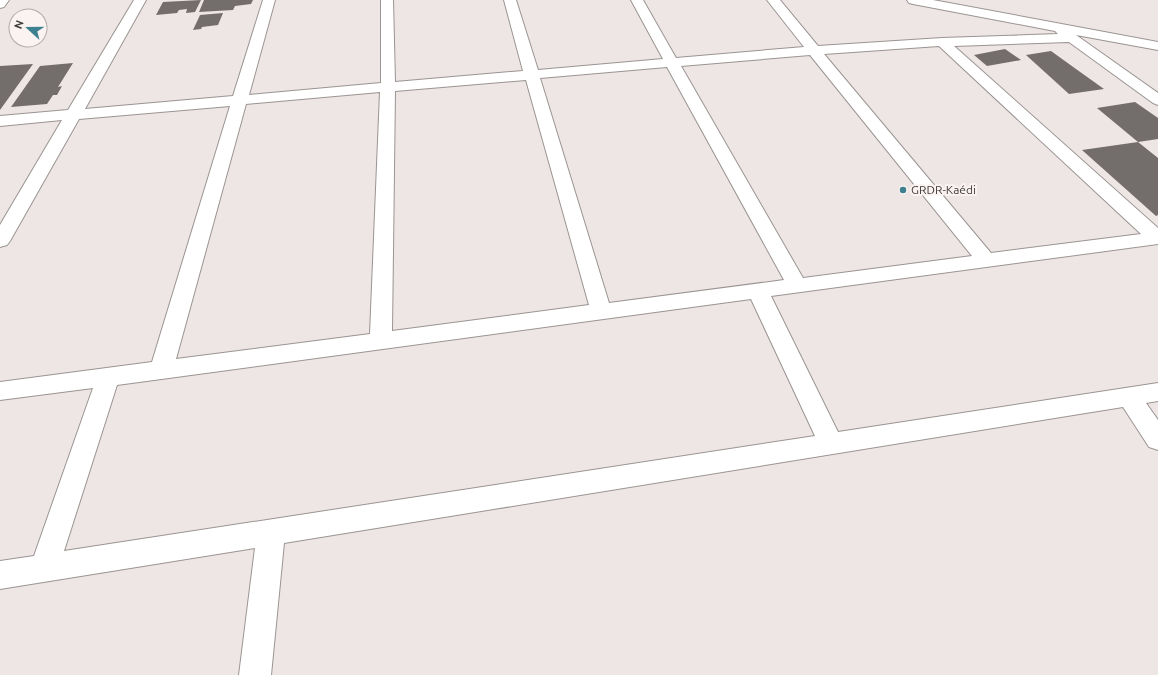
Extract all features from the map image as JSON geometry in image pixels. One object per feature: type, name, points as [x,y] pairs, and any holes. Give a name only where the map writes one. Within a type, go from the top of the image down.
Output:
[{"type":"street","points":[[0,4],[3,0]]},
{"type":"street","points":[[0,241],[140,0]]},
{"type":"street","points":[[161,370],[269,0]]},
{"type":"street","points":[[382,341],[388,87],[387,0]]},
{"type":"street","points":[[510,0],[601,311]]},
{"type":"street","points":[[637,0],[797,286]]},
{"type":"street","points":[[772,0],[986,260]]},
{"type":"street","points":[[913,0],[1158,46]]},
{"type":"street","points":[[1055,26],[1158,100]]},
{"type":"street","points":[[0,121],[814,50],[942,42],[1072,38]]},
{"type":"street","points":[[942,42],[1158,238]]},
{"type":"street","points":[[0,391],[1158,238]]},
{"type":"street","points":[[758,291],[831,444]]},
{"type":"street","points":[[44,568],[108,377]]},
{"type":"street","points":[[0,575],[1158,392]]},
{"type":"street","points":[[1128,396],[1158,440]]},
{"type":"street","points":[[255,675],[271,531]]},
{"type":"building","points":[[201,0],[195,12],[186,13],[187,9],[179,10],[177,13],[156,15],[163,2]]},
{"type":"building","points":[[204,0],[253,0],[251,4],[235,6],[233,10],[199,12]]},
{"type":"building","points":[[223,13],[218,25],[193,30],[200,15]]},
{"type":"building","points":[[1005,49],[1021,60],[987,66],[974,55]]},
{"type":"building","points":[[1051,51],[1104,89],[1069,94],[1026,55]]},
{"type":"building","points":[[73,63],[58,87],[62,86],[57,95],[53,95],[47,104],[11,107],[40,66]]},
{"type":"building","points":[[33,64],[0,110],[0,66]]},
{"type":"building","points":[[1135,102],[1158,118],[1158,139],[1138,142],[1097,108]]},
{"type":"building","points":[[1138,142],[1158,158],[1158,215],[1156,216],[1082,150]]},
{"type":"place","name":"GRDR-Kaédi","points":[[903,190]]}]
